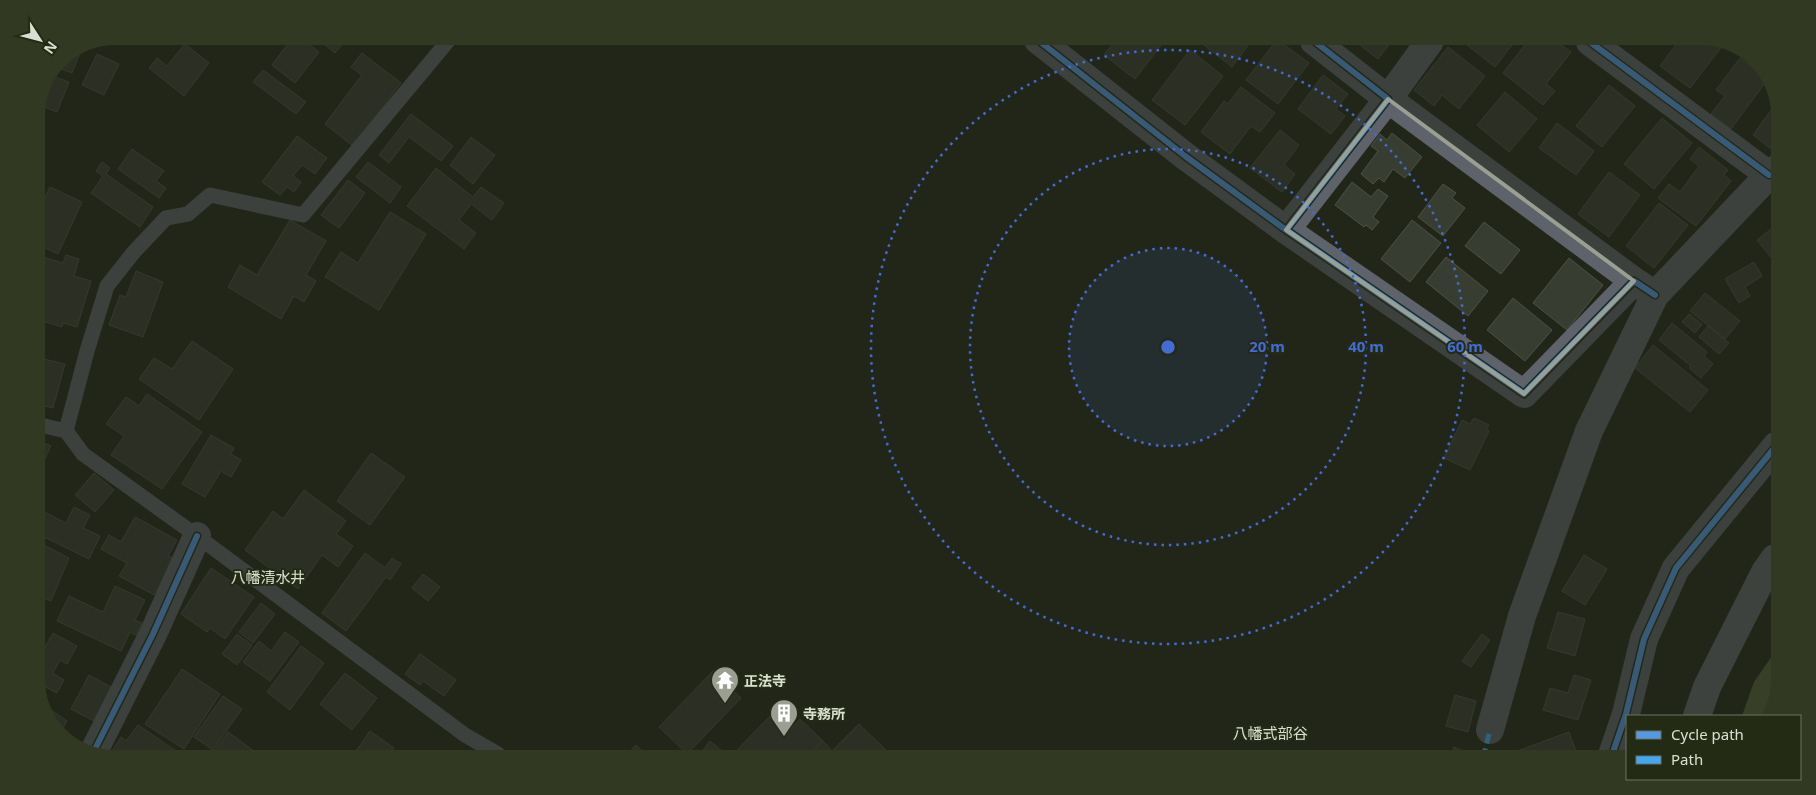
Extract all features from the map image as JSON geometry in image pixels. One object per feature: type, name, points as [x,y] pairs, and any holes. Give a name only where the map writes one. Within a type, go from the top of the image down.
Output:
[{"type":"street","points":[[1044,45],[1185,156],[1286,230],[1524,394],[1771,174]]},
{"type":"street","points":[[1319,45],[1388,99],[1644,288]]},
{"type":"street","points":[[1286,230],[1388,99],[1427,45]]},
{"type":"street","points":[[1594,45],[1771,169]]},
{"type":"street","points":[[1490,730],[1522,616],[1589,431],[1644,288]]},
{"type":"street","points":[[1613,750],[1626,714],[1644,639],[1676,568],[1771,452]]},
{"type":"street","points":[[96,747],[153,634],[197,536]]},
{"type":"street","points":[[1697,715],[1707,687],[1771,564]]},
{"type":"lane","points":[[66,431],[87,351],[107,286],[133,253],[166,218],[188,214],[210,195],[303,215],[445,45]]},
{"type":"lane","points":[[45,426],[66,431],[83,454],[465,735],[491,750]]},
{"type":"highlighted area","points":[[1388,99],[1634,281],[1524,394],[1286,230]]},
{"type":"green space","points":[[1771,657],[1770,693],[1766,706],[1761,715],[1742,715],[1754,682]]},
{"type":"building","points":[[184,45],[209,63],[184,96],[149,68],[157,58],[167,66]]},
{"type":"building","points":[[287,45],[310,45],[319,52],[295,83],[272,65]]},
{"type":"building","points":[[325,45],[342,45],[335,53]]},
{"type":"building","points":[[1112,45],[1161,45],[1135,79],[1104,55]]},
{"type":"building","points":[[1204,45],[1248,45],[1232,67]]},
{"type":"building","points":[[1273,45],[1284,45],[1309,63],[1278,104],[1246,80]]},
{"type":"building","points":[[1360,45],[1389,45],[1378,59]]},
{"type":"building","points":[[1467,45],[1512,45],[1495,67]]},
{"type":"building","points":[[1525,45],[1561,45],[1571,52],[1546,84],[1555,91],[1543,105],[1503,73]]},
{"type":"building","points":[[1676,45],[1700,45],[1721,48],[1690,88],[1660,66]]},
{"type":"building","points":[[1448,47],[1485,76],[1459,109],[1442,95],[1434,106],[1414,90]]},
{"type":"building","points":[[1190,50],[1223,76],[1185,125],[1152,100]]},
{"type":"building","points":[[362,53],[401,83],[353,146],[325,124],[362,75],[351,67]]},
{"type":"building","points":[[97,54],[119,64],[104,95],[82,85]]},
{"type":"building","points":[[79,55],[72,73],[63,70],[69,62]]},
{"type":"building","points":[[1740,58],[1750,66],[1764,84],[1731,129],[1711,114],[1725,96],[1716,90]]},
{"type":"building","points":[[263,70],[306,102],[296,114],[253,82]]},
{"type":"building","points":[[1323,75],[1348,94],[1336,109],[1345,116],[1331,134],[1298,109]]},
{"type":"building","points":[[57,78],[69,82],[57,112],[45,108],[47,97]]},
{"type":"building","points":[[1609,85],[1635,106],[1602,147],[1576,126]]},
{"type":"building","points":[[1241,87],[1275,113],[1260,132],[1251,126],[1230,154],[1201,132],[1224,101],[1228,104]]},
{"type":"building","points":[[1505,92],[1537,119],[1509,152],[1477,125]]},
{"type":"building","points":[[1771,110],[1771,149],[1753,135]]},
{"type":"building","points":[[411,114],[453,146],[441,161],[409,137],[389,163],[379,155]]},
{"type":"building","points":[[1662,118],[1692,143],[1654,189],[1624,164]]},
{"type":"building","points":[[1557,123],[1594,151],[1576,175],[1539,148]]},
{"type":"building","points":[[1280,130],[1299,145],[1284,165],[1295,174],[1282,192],[1250,168]]},
{"type":"building","points":[[1392,133],[1422,157],[1405,178],[1393,169],[1384,182],[1379,178],[1373,184],[1361,174],[1378,151],[1371,146],[1380,134],[1387,140]]},
{"type":"building","points":[[297,136],[327,158],[315,174],[302,165],[293,176],[301,182],[294,192],[287,187],[280,195],[262,182]]},
{"type":"building","points":[[471,137],[495,155],[473,184],[450,165]]},
{"type":"building","points":[[1699,147],[1728,170],[1724,175],[1731,181],[1696,226],[1658,198],[1669,184],[1680,192],[1699,166],[1690,159]]},
{"type":"building","points":[[132,149],[164,171],[156,181],[166,188],[159,198],[118,169]]},
{"type":"building","points":[[102,162],[110,168],[106,174],[153,207],[140,227],[91,193],[103,176],[96,171]]},
{"type":"building","points":[[368,162],[401,187],[390,203],[356,177]]},
{"type":"building","points":[[436,168],[473,197],[481,187],[504,203],[492,220],[471,204],[459,220],[476,233],[464,249],[407,206]]},
{"type":"building","points":[[1609,172],[1640,195],[1609,237],[1578,214]]},
{"type":"building","points":[[348,180],[365,193],[339,228],[321,215]]},
{"type":"building","points":[[1352,182],[1371,197],[1378,189],[1388,196],[1373,217],[1379,222],[1372,230],[1366,225],[1364,227],[1335,205]]},
{"type":"building","points":[[1443,184],[1456,193],[1452,198],[1465,208],[1443,236],[1418,217]]},
{"type":"building","points":[[50,187],[82,202],[58,254],[45,248],[45,197]]},
{"type":"building","points":[[1659,203],[1688,225],[1654,268],[1626,246]]},
{"type":"building","points":[[390,212],[426,234],[379,310],[325,277],[341,252],[358,263]]},
{"type":"building","points":[[290,220],[326,241],[306,275],[316,281],[304,302],[294,296],[281,319],[228,287],[240,265],[257,275]]},
{"type":"building","points":[[1412,220],[1441,243],[1410,282],[1381,259]]},
{"type":"building","points":[[1484,222],[1520,250],[1501,274],[1465,246]]},
{"type":"building","points":[[1771,229],[1771,257],[1757,240]]},
{"type":"building","points":[[66,255],[79,259],[74,276],[91,281],[77,327],[63,323],[62,327],[45,322],[45,258],[63,263]]},
{"type":"building","points":[[1446,257],[1488,291],[1468,316],[1426,282]]},
{"type":"building","points":[[1569,258],[1603,285],[1567,330],[1533,303]]},
{"type":"building","points":[[1754,262],[1762,276],[1745,287],[1750,296],[1739,303],[1725,279]]},
{"type":"building","points":[[136,271],[163,282],[143,337],[109,325],[120,295],[126,297]]},
{"type":"building","points":[[1705,293],[1740,321],[1725,339],[1690,311]]},
{"type":"building","points":[[1513,298],[1552,330],[1525,361],[1487,330]]},
{"type":"building","points":[[1689,314],[1702,324],[1695,333],[1682,322]]},
{"type":"building","points":[[1672,323],[1707,352],[1704,356],[1713,364],[1701,378],[1689,368],[1691,366],[1659,340]]},
{"type":"building","points":[[1708,326],[1729,343],[1719,354],[1699,337]]},
{"type":"building","points":[[192,341],[233,369],[199,420],[139,379],[154,358],[172,369]]},
{"type":"building","points":[[1653,345],[1708,390],[1690,412],[1635,368]]},
{"type":"building","points":[[45,359],[65,364],[53,408],[45,406]]},
{"type":"building","points":[[147,394],[202,432],[162,489],[111,455],[124,436],[106,424],[126,397],[139,406]]},
{"type":"building","points":[[1474,418],[1489,425],[1486,430],[1489,431],[1470,470],[1444,458],[1462,420],[1470,424]]},
{"type":"building","points":[[211,435],[234,448],[231,454],[241,460],[231,477],[221,471],[205,497],[182,484]]},
{"type":"building","points":[[45,443],[51,446],[45,458]]},
{"type":"building","points":[[371,453],[405,477],[370,525],[337,501]]},
{"type":"building","points":[[94,473],[114,490],[95,512],[75,495]]},
{"type":"building","points":[[304,490],[346,521],[336,534],[353,546],[338,567],[322,555],[298,589],[245,550],[273,511],[283,519]]},
{"type":"building","points":[[74,507],[90,515],[83,528],[100,536],[89,559],[45,537],[45,512],[66,523]]},
{"type":"building","points":[[135,517],[177,540],[168,556],[175,559],[154,595],[119,576],[127,563],[101,549],[109,535],[121,542]]},
{"type":"building","points":[[45,546],[69,558],[51,601],[45,599]]},
{"type":"building","points":[[365,553],[385,568],[392,558],[401,564],[390,580],[386,577],[346,631],[322,613]]},
{"type":"building","points":[[1584,555],[1607,569],[1585,605],[1562,591]]},
{"type":"building","points":[[211,568],[254,597],[225,639],[210,628],[207,632],[181,614]]},
{"type":"building","points":[[423,574],[440,587],[428,601],[412,588]]},
{"type":"building","points":[[115,586],[145,600],[135,620],[142,623],[136,635],[130,632],[121,651],[57,621],[69,596],[103,612]]},
{"type":"building","points":[[261,603],[275,614],[253,643],[239,632]]},
{"type":"building","points":[[1558,612],[1585,619],[1575,656],[1547,648]]},
{"type":"building","points":[[285,632],[299,642],[270,681],[243,662],[259,641],[271,651]]},
{"type":"building","points":[[53,633],[77,646],[67,664],[60,660],[53,673],[64,680],[57,693],[45,687],[45,647]]},
{"type":"building","points":[[237,634],[252,645],[237,665],[222,654]]},
{"type":"building","points":[[1482,634],[1490,640],[1471,667],[1462,661]]},
{"type":"building","points":[[301,646],[324,663],[290,710],[267,692]]},
{"type":"building","points":[[420,654],[456,680],[444,696],[423,681],[420,685],[405,674]]},
{"type":"building","points":[[182,669],[220,694],[184,749],[145,724]]},
{"type":"building","points":[[713,671],[741,698],[691,750],[683,750],[659,727]]},
{"type":"building","points":[[345,673],[377,698],[352,730],[320,704]]},
{"type":"building","points":[[89,675],[111,687],[94,721],[71,709]]},
{"type":"building","points":[[1574,675],[1591,680],[1578,720],[1543,710],[1550,688],[1568,693]]},
{"type":"building","points":[[1455,695],[1476,701],[1468,732],[1446,726]]},
{"type":"building","points":[[223,696],[242,709],[213,750],[194,737]]},
{"type":"building","points":[[52,711],[67,721],[64,727]]},
{"type":"building","name":"寺務所","points":[[771,715],[788,732],[800,719],[823,741],[814,750],[737,750]]},
{"type":"building","points":[[859,724],[886,750],[833,750]]},
{"type":"building","points":[[138,725],[175,750],[113,750],[121,737],[126,741]]},
{"type":"building","points":[[370,731],[394,748],[392,750],[357,750]]},
{"type":"building","points":[[228,732],[253,750],[215,750]]},
{"type":"building","points":[[1569,732],[1576,750],[1520,750]]},
{"type":"building","points":[[710,741],[721,750],[703,750]]},
{"type":"building","points":[[823,741],[831,750],[814,750]]},
{"type":"building","points":[[636,745],[641,750],[632,750]]},
{"type":"marked path","points":[[1485,750],[1490,730]]},
{"type":"cycle path","points":[[1044,45],[1185,156],[1286,230]]},
{"type":"cycle path","points":[[1319,45],[1388,99],[1286,230],[1524,394],[1634,281],[1655,295]]},
{"type":"cycle path","points":[[1594,45],[1769,175]]},
{"type":"cycle path","points":[[1614,750],[1626,714],[1644,639],[1676,568],[1771,452]]},
{"type":"cycle path","points":[[96,747],[153,634],[197,536]]},
{"type":"place","name":"正法寺","points":[[725,704]]},
{"type":"place","name":"寺務所","points":[[784,737]]},
{"type":"district","name":"八幡清水井","points":[[268,577]]},
{"type":"district","name":"八幡式部谷","points":[[1270,733]]}]
